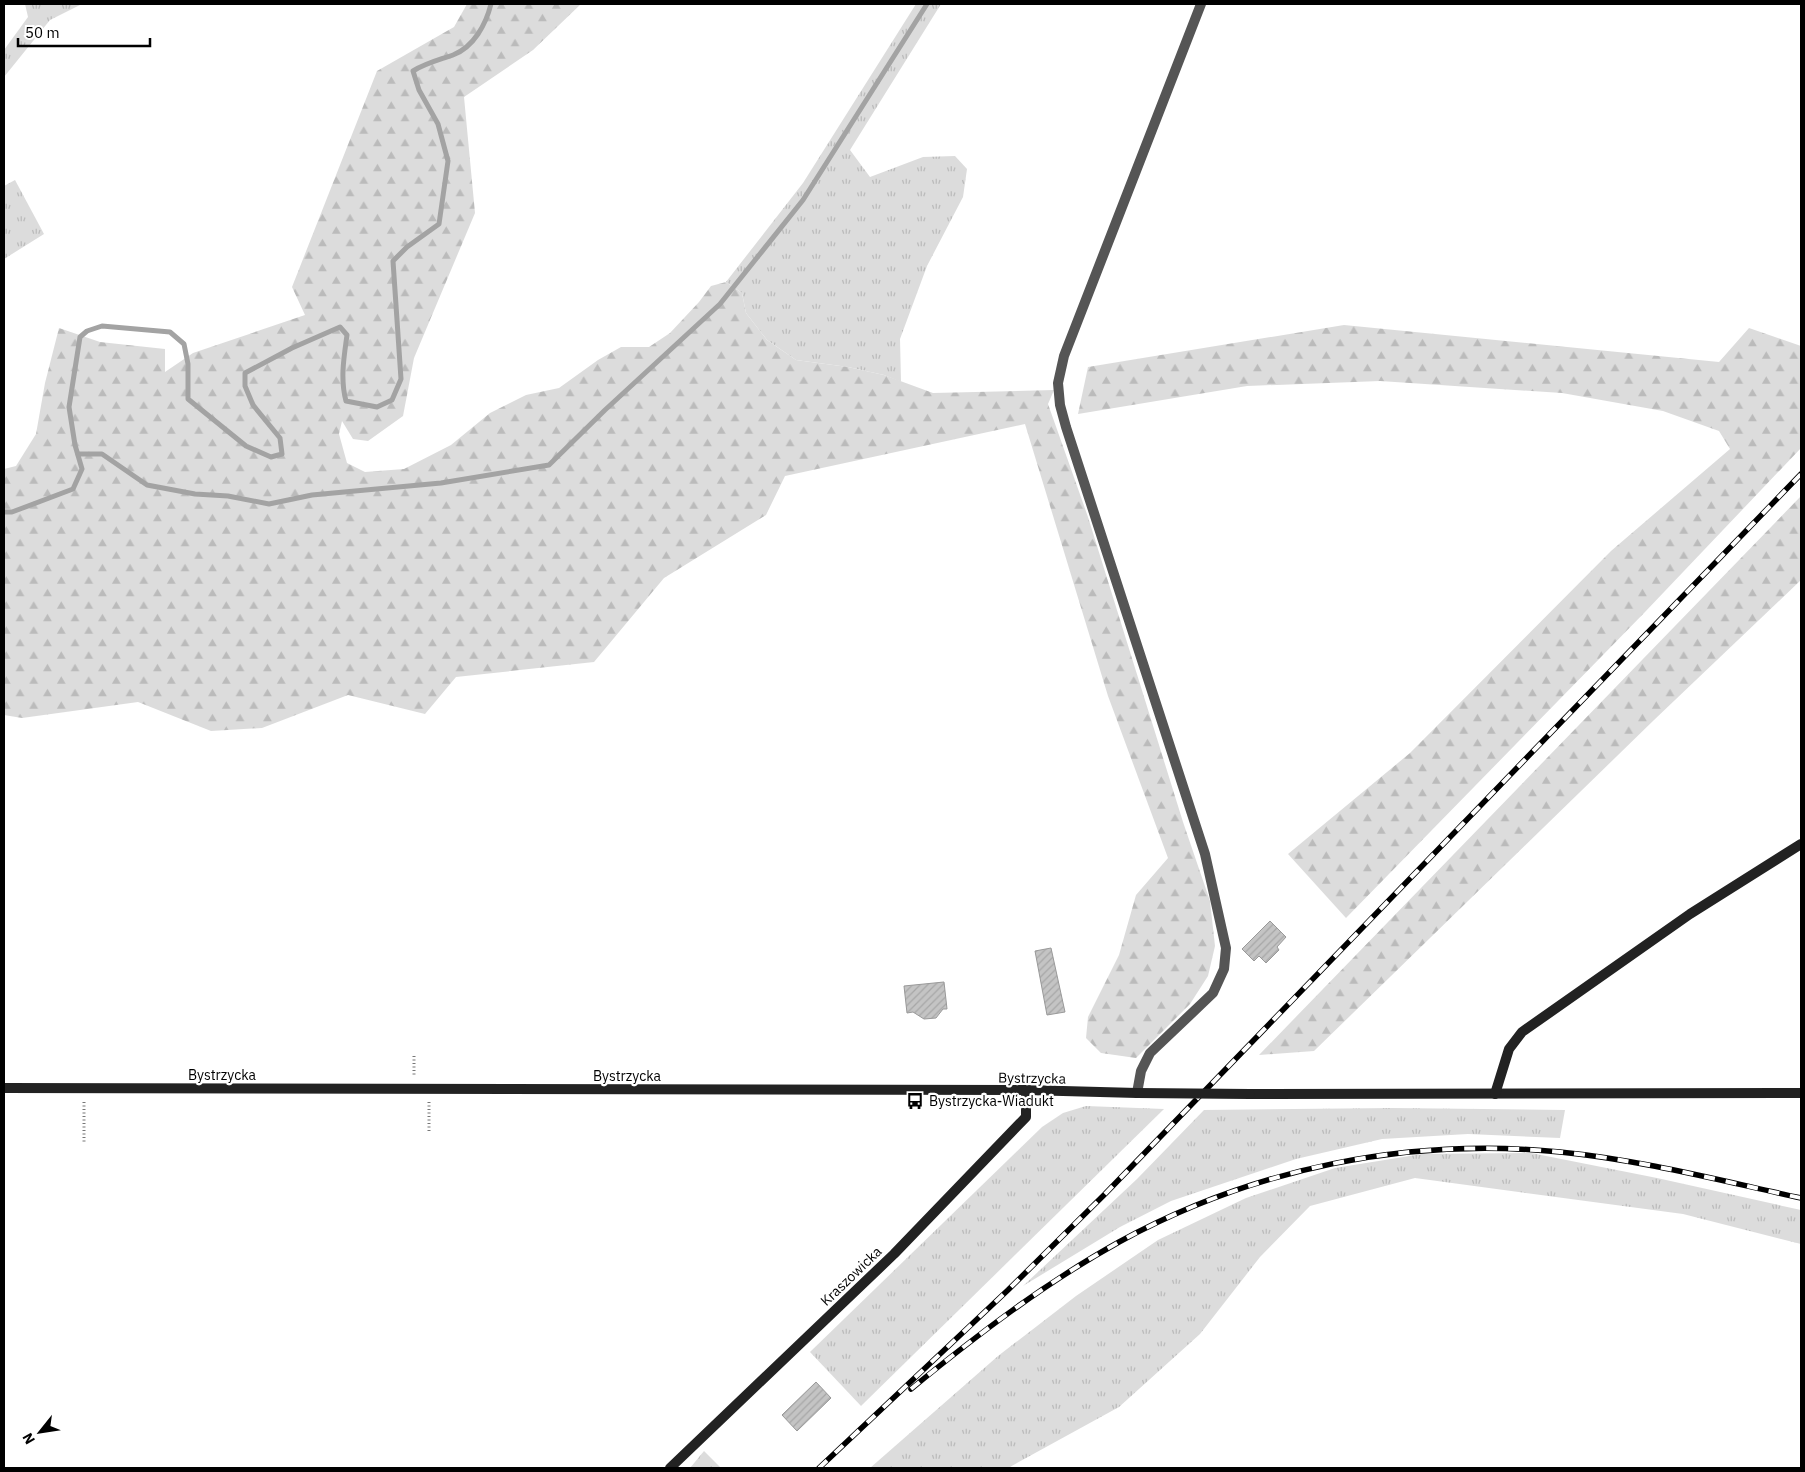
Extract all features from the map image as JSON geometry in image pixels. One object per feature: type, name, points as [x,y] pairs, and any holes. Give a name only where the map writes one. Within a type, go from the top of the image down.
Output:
[{"type":"street","points":[[1137,1093],[1141,1070],[1150,1053],[1213,993],[1224,969],[1226,948],[1205,854],[1066,427],[1060,405],[1058,383],[1064,356],[1201,4]]},
{"type":"street","points":[[1495,1094],[1509,1049],[1522,1032],[1690,914],[1801,844]]},
{"type":"street","name":"Bystrzycka","points":[[4,1088],[1026,1090],[1250,1094],[1801,1093]]},
{"type":"street","name":"Kraszowicka","points":[[670,1468],[894,1254],[1026,1117],[1026,1090]]},
{"type":"path","points":[[414,1056],[414,1090]]},
{"type":"path","points":[[84,1088],[84,1142]]},
{"type":"path","points":[[429,1090],[429,1130]]},
{"type":"green space","points":[[25,4],[82,4],[50,20],[4,77],[4,50],[28,17]]},
{"type":"green space","points":[[467,4],[581,4],[533,50],[464,97],[475,213],[414,358],[403,416],[368,441],[353,439],[342,421],[339,434],[347,463],[365,472],[404,469],[451,445],[490,413],[526,395],[559,388],[598,360],[621,347],[649,347],[670,333],[711,286],[726,282],[742,293],[746,313],[767,340],[796,360],[848,367],[884,375],[933,393],[1054,390],[1048,404],[1088,517],[1183,822],[1210,901],[1215,946],[1208,976],[1190,1004],[1136,1058],[1101,1053],[1086,1038],[1088,1017],[1119,955],[1136,895],[1168,858],[1108,696],[1025,424],[785,476],[766,515],[664,578],[594,662],[456,677],[425,714],[348,695],[262,728],[211,731],[138,702],[22,718],[4,715],[4,469],[16,466],[36,434],[45,383],[59,328],[100,342],[165,349],[165,372],[193,353],[305,315],[292,287],[377,71],[454,27]]},
{"type":"green space","points":[[916,4],[941,4],[850,150],[870,177],[923,157],[955,156],[967,169],[963,197],[927,266],[900,339],[901,382],[884,375],[848,367],[796,360],[767,340],[746,313],[742,293],[726,282],[803,183]]},
{"type":"green space","points":[[15,180],[44,234],[4,259],[4,186]]},
{"type":"green space","points":[[1344,325],[1719,362],[1749,328],[1801,346],[1801,448],[1645,612],[1346,918],[1288,854],[1410,753],[1611,551],[1730,449],[1719,431],[1663,411],[1562,393],[1380,381],[1247,386],[1078,414],[1088,367]]},
{"type":"green space","points":[[1801,496],[1801,580],[1654,720],[1314,1051],[1259,1055]]},
{"type":"green space","points":[[1086,1106],[1164,1109],[861,1406],[810,1352],[1042,1127],[1063,1113]]},
{"type":"green space","points":[[1393,1108],[1565,1110],[1560,1138],[1468,1134],[1382,1139],[1296,1159],[1171,1201],[1120,1227],[1023,1286],[1137,1179],[1204,1110]]},
{"type":"green space","points":[[1531,1153],[1657,1178],[1801,1210],[1801,1244],[1683,1214],[1415,1178],[1310,1206],[1260,1257],[1200,1334],[1119,1407],[1008,1468],[870,1468],[998,1356],[1076,1296],[1158,1240],[1246,1198],[1335,1168],[1422,1154]]},
{"type":"green space","points":[[704,1451],[721,1468],[690,1468]]},
{"type":"building","points":[[1270,921],[1286,937],[1277,947],[1279,950],[1266,963],[1259,956],[1254,961],[1242,949]]},
{"type":"building","points":[[1051,948],[1065,1012],[1047,1015],[1035,951]]},
{"type":"building","points":[[944,982],[947,1009],[943,1009],[936,1018],[924,1019],[913,1012],[907,1013],[904,986]]},
{"type":"building","points":[[816,1382],[831,1398],[797,1431],[782,1415]]},
{"type":"waterway","points":[[4,512],[12,512],[73,489],[82,469],[75,445],[69,407],[80,337],[87,331],[102,326],[170,332],[184,344],[188,364],[188,399],[246,446],[271,457],[282,454],[280,438],[253,405],[245,386],[245,373],[292,348],[340,327],[347,335],[343,376],[346,401],[377,407],[392,400],[401,379],[393,261],[407,247],[439,224],[448,161],[438,124],[419,90],[413,71],[453,55],[473,41],[486,19],[491,4]]},
{"type":"waterway","points":[[78,454],[102,454],[147,485],[195,494],[228,496],[269,504],[312,495],[441,483],[549,465],[605,410],[720,304],[803,200],[927,4]]},
{"type":"railway","points":[[819,1468],[1008,1290],[1105,1194],[1801,474]]},
{"type":"railway","points":[[911,1389],[1038,1292],[1119,1242],[1170,1216],[1223,1195],[1278,1177],[1333,1164],[1389,1154],[1446,1149],[1560,1152],[1621,1160],[1801,1198]]},
{"type":"place","name":"Bystrzycka-Wiadukt","points":[[915,1101]]}]
